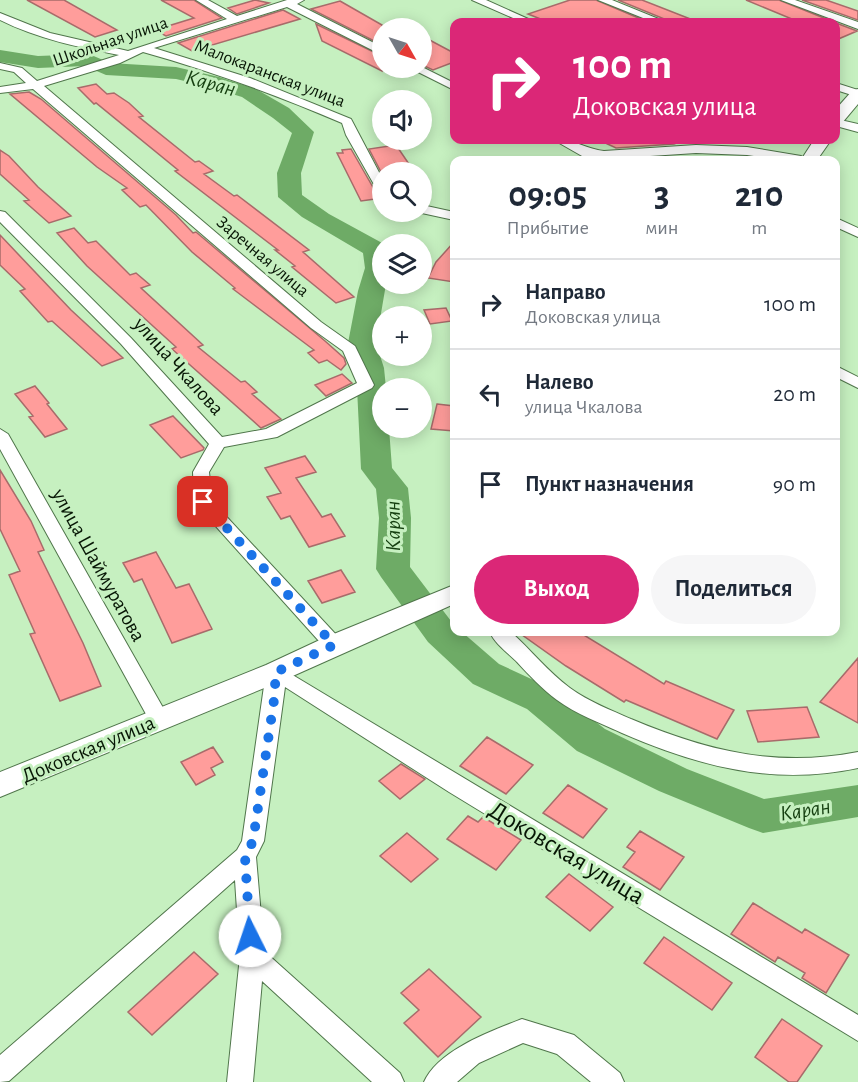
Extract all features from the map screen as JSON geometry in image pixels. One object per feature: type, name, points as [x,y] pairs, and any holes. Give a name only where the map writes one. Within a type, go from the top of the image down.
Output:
[{"type":"main road","points":[[840,116],[858,94]]},
{"type":"main road","name":"Доковская улица","points":[[0,785],[276,672],[450,596]]},
{"type":"street","points":[[201,0],[235,19]]},
{"type":"street","name":"Школьная улица","points":[[0,90],[12,86],[35,85],[116,61],[142,48],[299,0]]},
{"type":"street","points":[[477,0],[520,18]]},
{"type":"street","points":[[603,0],[650,18]]},
{"type":"street","points":[[786,0],[836,18]]},
{"type":"street","points":[[287,3],[372,46]]},
{"type":"street","points":[[0,17],[66,43],[128,54]]},
{"type":"street","points":[[840,20],[858,26]]},
{"type":"street","name":"Малокаранская улица","points":[[142,48],[193,62],[286,94],[347,121],[352,135],[372,170]]},
{"type":"street","name":"Заречная улица","points":[[0,66],[18,70],[316,325],[350,349],[366,385],[271,433],[218,443]]},
{"type":"street","points":[[432,76],[450,85]]},
{"type":"street","points":[[840,87],[858,94]]},
{"type":"street","points":[[840,122],[858,128]]},
{"type":"street","points":[[565,144],[581,156]]},
{"type":"street","points":[[593,156],[696,149],[747,151],[777,156]]},
{"type":"street","points":[[432,211],[450,215]]},
{"type":"street","name":"улица Чкалова","points":[[0,215],[126,340],[218,443],[201,472],[203,502],[334,645]]},
{"type":"street","points":[[840,224],[858,233]]},
{"type":"street","points":[[840,373],[858,383]]},
{"type":"street","name":"улица Шаймуратова","points":[[0,434],[159,719]]},
{"type":"street","points":[[503,636],[558,690],[598,713],[661,742],[765,766],[802,768],[840,765],[858,760]]},
{"type":"street","points":[[0,1072],[245,857],[253,841],[276,672]]},
{"type":"street","name":"Доковская улица","points":[[276,672],[457,786],[858,1029]]},
{"type":"street","points":[[240,1082],[252,956],[245,857]]},
{"type":"street","points":[[252,956],[391,1082]]},
{"type":"street","points":[[437,1082],[470,1054],[522,1030],[565,1044],[610,1082]]},
{"type":"building","points":[[27,0],[64,0],[117,30],[95,37]]},
{"type":"building","points":[[161,0],[194,0],[222,18],[166,36],[155,30],[194,18]]},
{"type":"building","points":[[255,0],[269,3],[237,14],[228,8]]},
{"type":"building","points":[[570,0],[596,0],[639,18],[538,18],[528,14]]},
{"type":"building","points":[[618,0],[642,0],[688,18],[662,18]]},
{"type":"building","points":[[746,0],[779,0],[824,18],[789,18]]},
{"type":"building","points":[[802,0],[826,0],[858,11],[858,20]]},
{"type":"building","points":[[340,1],[372,19],[372,40],[311,9]]},
{"type":"building","points":[[283,10],[300,19],[192,51],[178,43]]},
{"type":"building","points":[[316,24],[372,51],[372,66],[322,41]]},
{"type":"building","points":[[840,25],[857,31],[840,38]]},
{"type":"building","points":[[432,41],[450,51],[450,64],[433,70]]},
{"type":"building","points":[[96,84],[107,94],[114,93],[129,103],[143,116],[139,117],[195,162],[199,161],[213,171],[204,174],[234,196],[237,195],[309,250],[303,252],[354,297],[336,303],[292,267],[295,266],[275,250],[278,250],[175,171],[178,170],[96,103],[94,104],[78,88]]},
{"type":"building","points":[[29,92],[41,99],[176,215],[193,233],[196,232],[325,341],[344,358],[346,364],[341,370],[327,360],[319,363],[308,353],[314,350],[233,289],[235,288],[192,252],[146,205],[140,207],[122,190],[127,188],[97,167],[10,94]]},
{"type":"building","points":[[608,144],[674,144],[616,148]]},
{"type":"building","points":[[351,149],[372,186],[372,199],[361,201],[337,153],[343,153],[342,150]]},
{"type":"building","points":[[369,149],[399,150],[408,162],[376,162]]},
{"type":"building","points":[[0,150],[71,216],[49,223],[24,201],[29,200],[0,174]]},
{"type":"building","points":[[74,228],[88,243],[96,241],[130,275],[136,273],[150,285],[141,288],[203,345],[198,347],[241,382],[245,381],[257,392],[252,394],[281,419],[261,428],[172,349],[176,347],[87,266],[57,233]]},
{"type":"building","points":[[0,235],[71,310],[123,358],[102,366],[52,321],[48,322],[20,291],[25,289],[0,265]]},
{"type":"building","points":[[450,246],[450,281],[432,279],[432,270]]},
{"type":"building","points":[[446,308],[450,321],[432,324],[432,309]]},
{"type":"building","points":[[342,374],[352,383],[326,396],[315,385]]},
{"type":"building","points":[[35,386],[67,429],[45,437],[29,417],[33,416],[15,394]]},
{"type":"building","points":[[437,404],[450,406],[450,431],[432,429]]},
{"type":"building","points":[[173,416],[204,448],[203,450],[181,458],[150,425]]},
{"type":"building","points":[[305,456],[316,472],[296,478],[322,517],[331,514],[345,536],[309,547],[290,516],[281,519],[267,497],[281,493],[265,468]]},
{"type":"building","points":[[0,470],[31,521],[44,550],[38,552],[83,643],[101,686],[60,701],[30,634],[35,633],[9,575],[20,571],[0,529]]},
{"type":"building","points":[[156,552],[176,588],[189,584],[212,629],[172,643],[142,579],[134,582],[123,563]]},
{"type":"building","points":[[341,570],[355,592],[322,603],[308,581]]},
{"type":"building","points":[[524,636],[586,636],[664,684],[666,681],[734,710],[717,739],[626,700],[624,702]]},
{"type":"building","points":[[858,658],[858,723],[820,702]]},
{"type":"building","points":[[807,707],[819,737],[758,742],[747,711]]},
{"type":"building","points":[[487,737],[533,765],[506,794],[460,766]]},
{"type":"building","points":[[213,747],[223,762],[211,768],[215,775],[196,785],[181,762]]},
{"type":"building","points":[[401,764],[425,779],[400,799],[379,781]]},
{"type":"building","points":[[568,785],[607,809],[583,838],[543,813]]},
{"type":"building","points":[[468,816],[478,822],[483,817],[521,840],[496,870],[447,839]]},
{"type":"building","points":[[640,831],[684,857],[660,890],[623,867],[635,852],[627,847]]},
{"type":"building","points":[[407,833],[438,859],[411,882],[380,856]]},
{"type":"building","points":[[569,874],[613,907],[590,931],[546,897]]},
{"type":"building","points":[[753,903],[802,933],[805,929],[849,955],[826,993],[802,978],[805,973],[778,957],[775,962],[731,934]]},
{"type":"building","points":[[664,937],[732,983],[712,1010],[644,963]]},
{"type":"building","points":[[194,952],[218,974],[152,1035],[128,1012]]},
{"type":"building","points":[[429,969],[481,1017],[438,1057],[404,1023],[419,1010],[401,993]]},
{"type":"building","points":[[782,1019],[822,1046],[797,1082],[789,1082],[755,1057]]},
{"type":"waterway","name":"Каран","points":[[0,56],[38,62],[89,60],[106,69],[176,73],[212,81],[249,93],[281,113],[303,132],[289,173],[290,197],[321,219],[375,250],[378,268],[371,291],[362,343],[370,368],[377,469],[392,488],[395,518],[393,569],[441,633],[486,674],[540,699],[591,740],[673,780],[763,816],[858,801]]},
{"type":"route","points":[[203,502],[334,645],[276,672],[253,841],[245,857],[250,936]]}]
